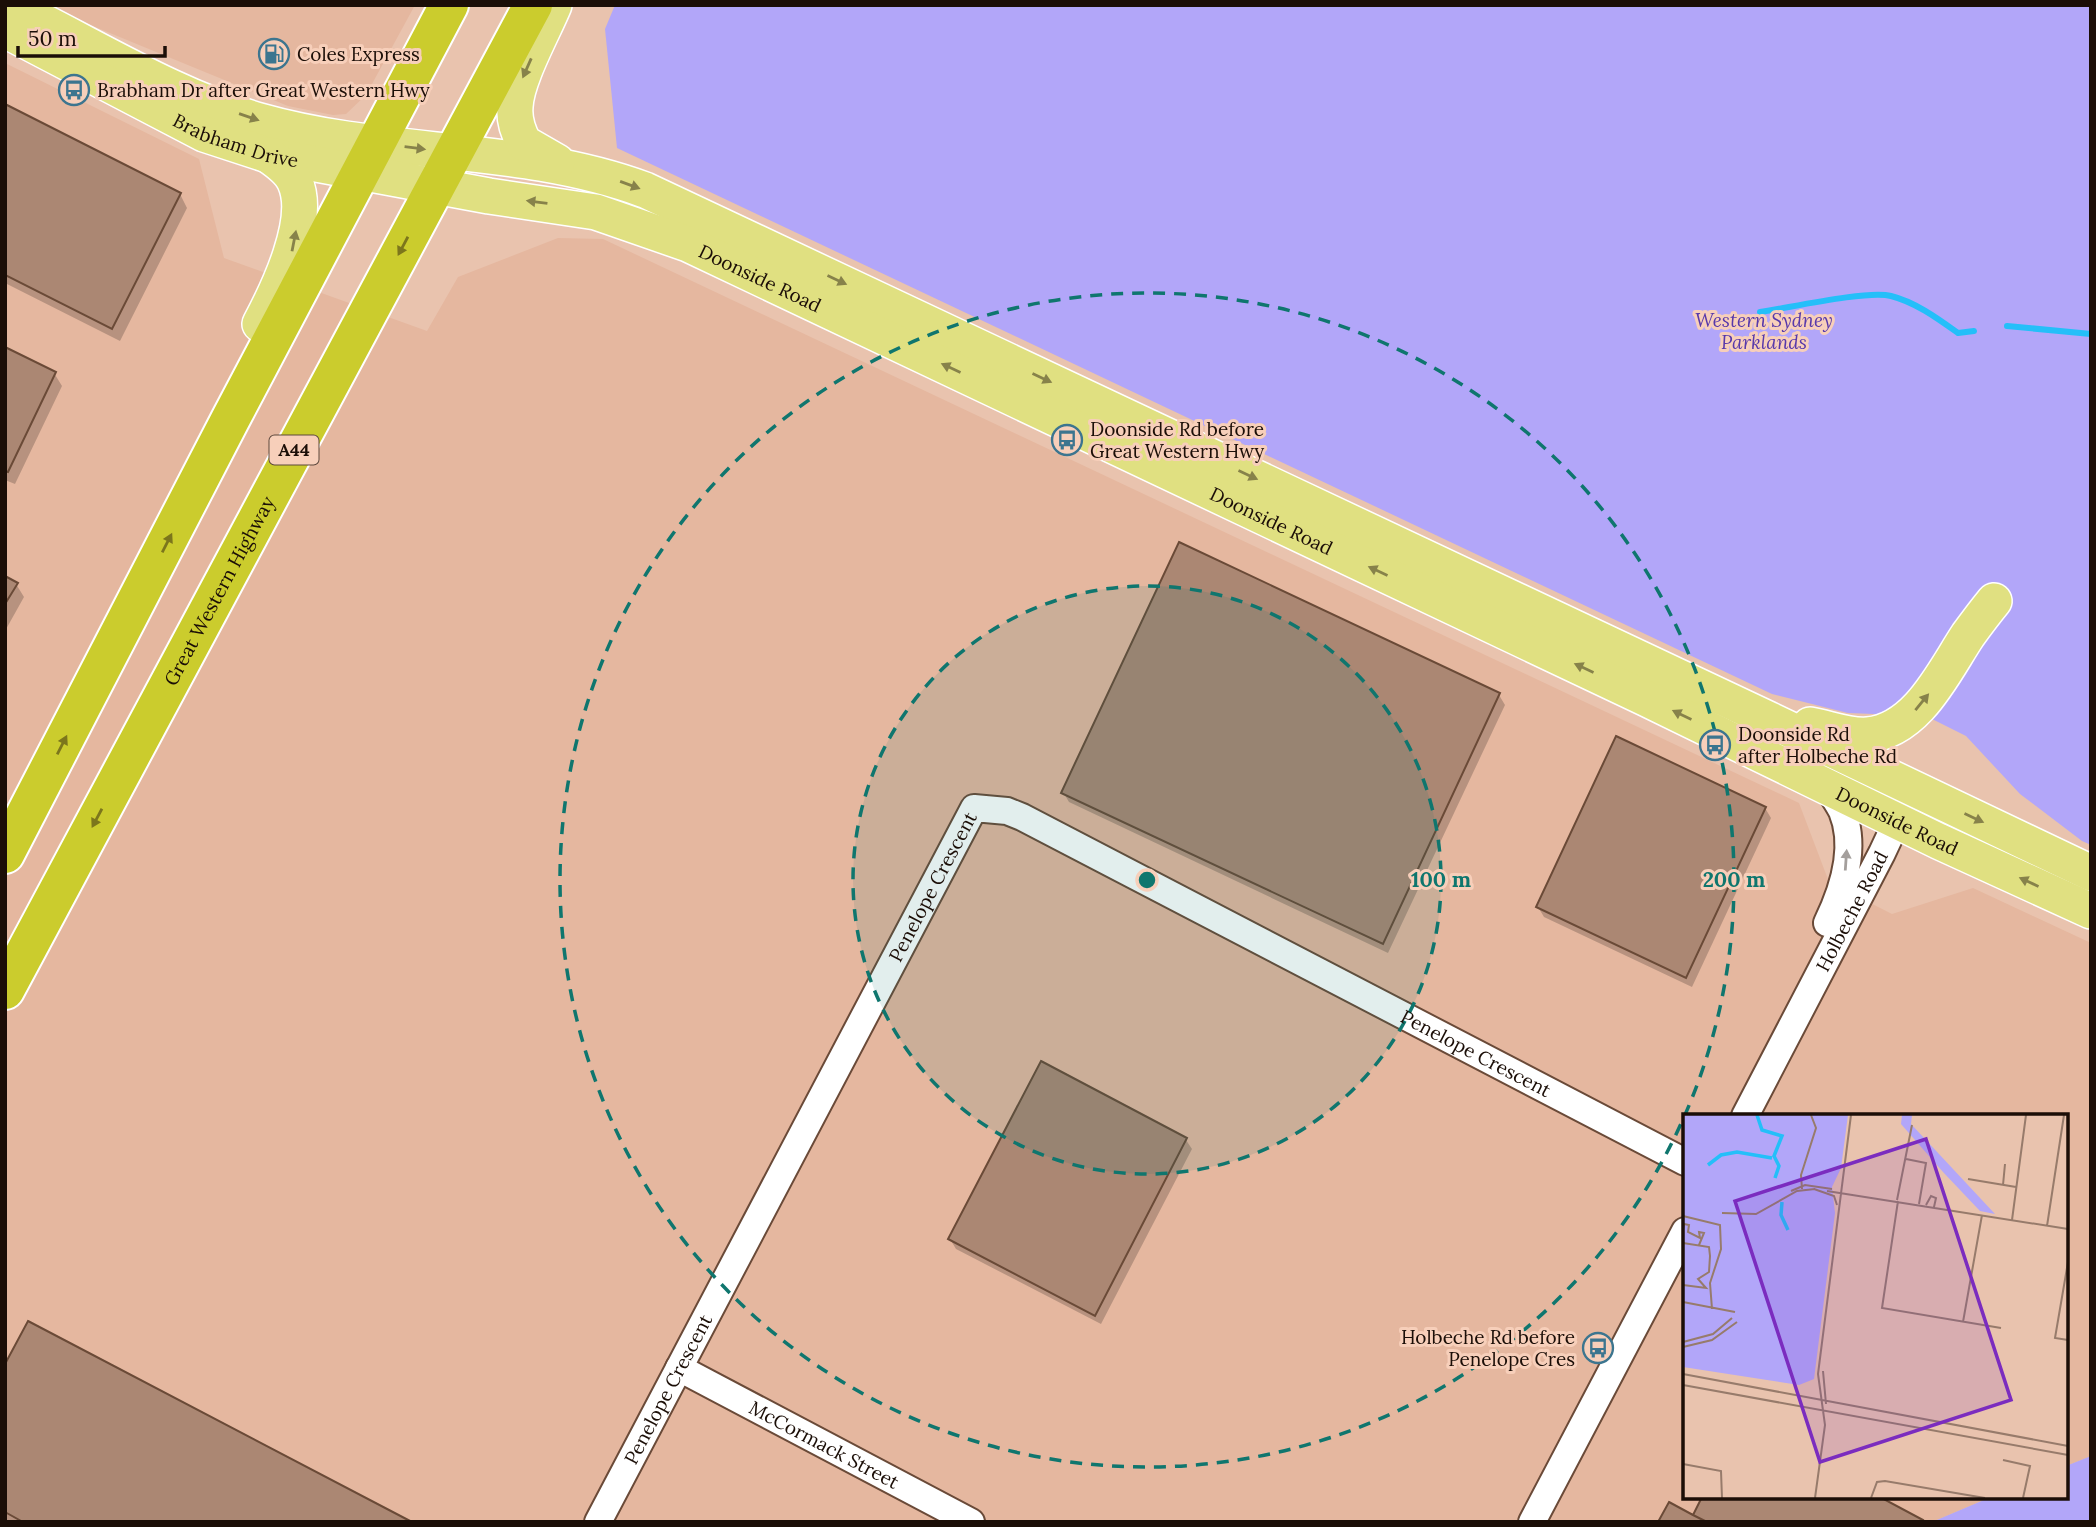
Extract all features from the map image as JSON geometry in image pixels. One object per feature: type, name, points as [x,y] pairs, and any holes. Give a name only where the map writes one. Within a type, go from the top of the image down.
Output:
[{"type":"highway","points":[[5,854],[449,5]]},
{"type":"highway","name":"Great Western Highway","points":[[5,990],[533,5]]},
{"type":"main road","name":"Brabham Drive","points":[[10,5],[199,100],[369,158]]},
{"type":"main road","points":[[554,5],[520,83],[515,113],[524,143],[565,166]]},
{"type":"main road","name":"Brabham Drive","points":[[5,30],[204,134],[268,155],[369,158]]},
{"type":"main road","name":"Doonside Road","points":[[369,158],[454,152],[565,166],[645,190],[2091,873]]},
{"type":"main road","points":[[230,420],[243,360],[282,281],[295,237],[298,209],[296,185],[284,167],[268,155]]},
{"type":"main road","name":"Doonside Road","points":[[369,158],[436,186],[596,212],[688,244],[2091,911]]},
{"type":"main road","points":[[1768,719],[1857,735],[1868,735],[1892,727],[1916,710],[1994,601]]},
{"type":"street","name":"Holbeche Road","points":[[1807,994],[1816,947],[1844,883],[1847,847],[1845,825],[1842,813],[1828,787]]},
{"type":"street","name":"Holbeche Road","points":[[1746,1114],[1912,789]]},
{"type":"street","name":"Penelope Crescent","points":[[597,1522],[974,808],[1007,811],[1023,817],[1683,1161]]},
{"type":"street","points":[[1532,1522],[1683,1235]]},
{"type":"street","name":"McCormack Street","points":[[679,1368],[971,1522]]},
{"type":"shaded area","name":"Coles Express","points":[[51,5],[415,5],[366,95],[346,114],[333,115],[288,106],[88,24]]},
{"type":"shaded area","points":[[5,63],[199,159],[224,258],[427,331],[458,277],[558,238],[603,239],[1799,803],[1829,882],[1892,914],[1973,888],[2091,943],[2091,1456],[2068,1465],[2068,1114],[1683,1114],[1683,1499],[1986,1499],[1932,1522],[5,1522]]},
{"type":"green space","name":"Western Sydney Parklands","points":[[615,5],[2091,5],[2091,845],[2020,794],[1966,736],[1926,716],[1848,713],[1772,694],[617,148],[605,29]]},
{"type":"green space","points":[[2091,1456],[2091,1522],[1932,1522],[1986,1499],[2068,1499],[2068,1465]]},
{"type":"building","points":[[5,104],[181,193],[112,329],[5,275]]},
{"type":"building","points":[[5,347],[56,372],[8,472],[5,471]]},
{"type":"building","points":[[1179,542],[1500,693],[1383,944],[1061,793]]},
{"type":"building","points":[[5,576],[18,583],[5,604]]},
{"type":"building","points":[[1616,736],[1766,807],[1686,978],[1536,907]]},
{"type":"building","points":[[1041,1061],[1187,1138],[1095,1316],[948,1239]]},
{"type":"building","points":[[28,1321],[412,1522],[23,1522],[5,1512],[5,1364]]},
{"type":"building","points":[[1701,1499],[1884,1499],[1923,1520],[1707,1522],[1693,1515]]},
{"type":"building","points":[[1669,1502],[1693,1515],[1707,1522],[1658,1522]]},
{"type":"waterway","points":[[1760,312],[1846,297],[1880,295],[1909,302],[1958,333],[1974,331]]},
{"type":"waterway","points":[[2007,326],[2091,334]]},
{"type":"place","name":"Coles Express","points":[[274,54]]},
{"type":"place","name":"Brabham Dr after Great Western Hwy","points":[[74,90]]},
{"type":"place","name":"Doonside Rd before Great Western Hwy","points":[[1067,440]]},
{"type":"place","name":"Doonside Rd after Holbeche Rd","points":[[1715,745]]},
{"type":"place","name":"Holbeche Rd before Penelope Cres","points":[[1598,1348]]}]
